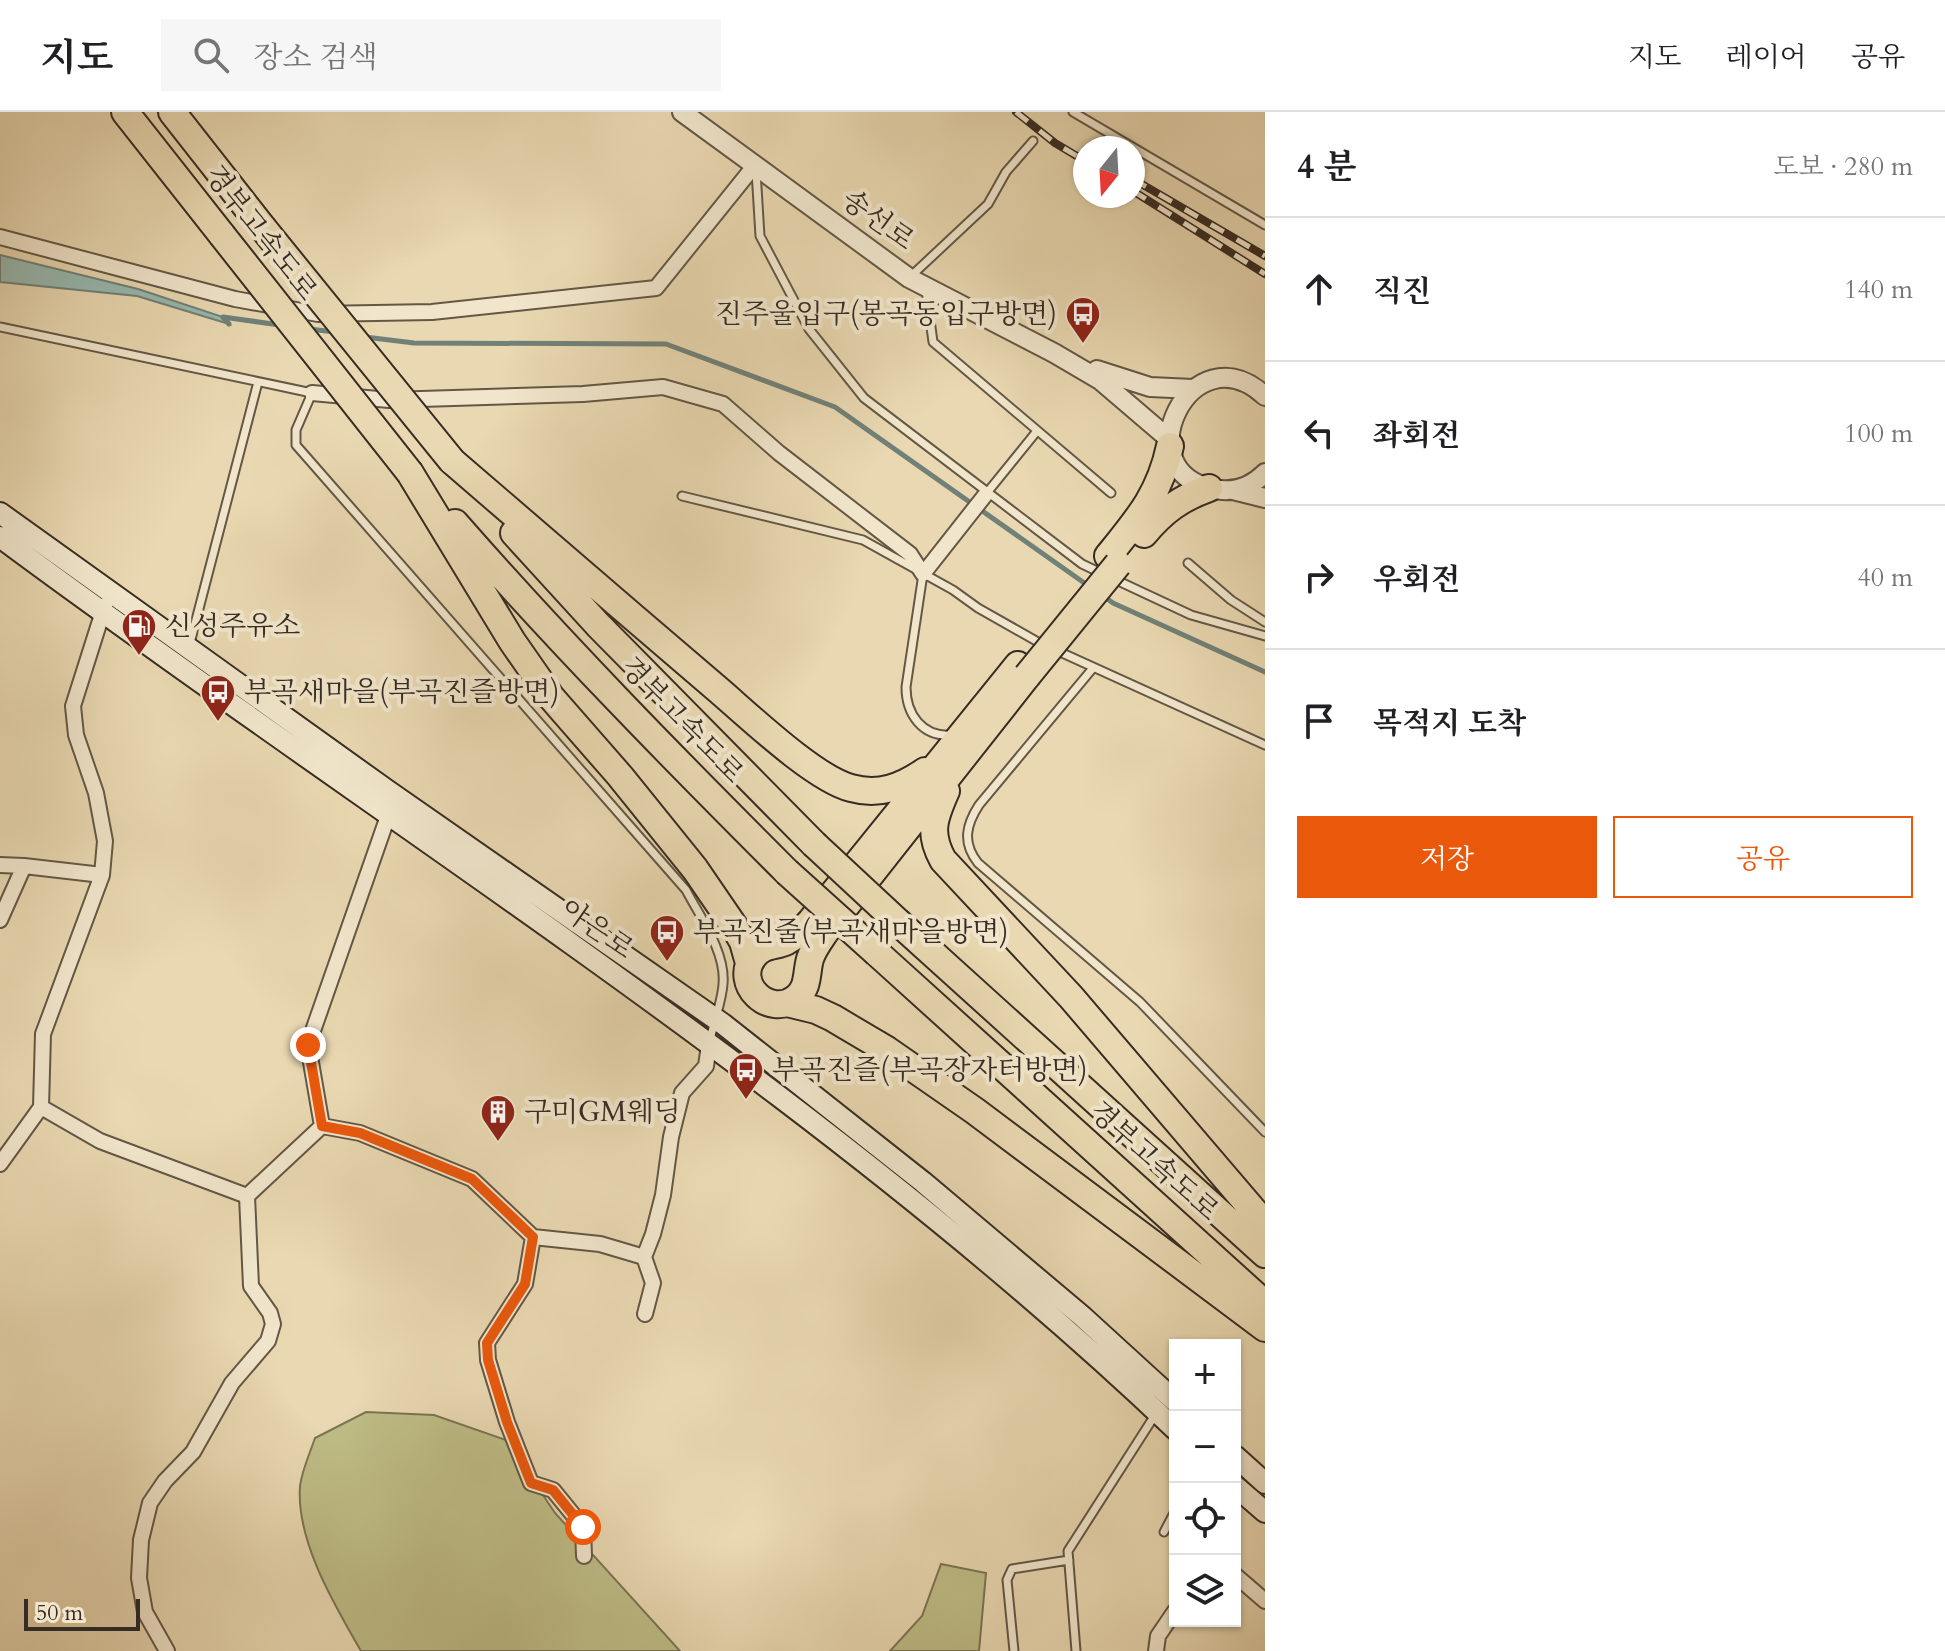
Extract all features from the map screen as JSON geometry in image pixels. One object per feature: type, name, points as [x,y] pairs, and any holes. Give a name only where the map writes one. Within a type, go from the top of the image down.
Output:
[{"type":"highway","name":"경부고속도로","points":[[125,112],[410,473],[635,720],[787,872],[1265,1304]]},
{"type":"highway","name":"경부고속도로","points":[[172,112],[452,461],[598,625],[814,844],[1265,1254]]},
{"type":"highway","points":[[1113,560],[1161,482],[1170,442]]},
{"type":"highway","points":[[452,461],[750,717],[832,781],[849,788],[880,792],[949,762]]},
{"type":"highway","points":[[410,473],[512,641],[551,697],[695,869],[738,934],[749,963],[747,977],[756,996],[771,1004],[801,1005],[833,1018],[887,1050],[975,1111],[1265,1328]]},
{"type":"highway","points":[[787,1003],[802,991],[804,965],[826,931],[949,762],[1113,560],[1169,507],[1186,496],[1221,489]]},
{"type":"highway","points":[[1022,670],[962,733],[949,762],[935,820],[934,844],[943,860],[1071,997],[1265,1224]]},
{"type":"highway","points":[[749,963],[761,949],[785,947],[788,940],[811,921],[949,762]]},
{"type":"main road","name":"야은로","points":[[0,513],[388,791],[714,1018],[923,1182],[1083,1317],[1169,1396]]},
{"type":"main road","name":"야은로","points":[[0,537],[709,1045],[934,1216],[1169,1423]]},
{"type":"main road","points":[[1241,1461],[1265,1483]]},
{"type":"main road","points":[[1241,1496],[1265,1512]]},
{"type":"street","name":"송선로","points":[[682,112],[909,278],[1054,353]]},
{"type":"street","points":[[0,237],[235,299],[318,314],[432,312],[656,288],[755,165]]},
{"type":"street","points":[[1054,353],[1150,387],[1193,389],[1215,380],[1230,379],[1251,386],[1265,396]]},
{"type":"street","points":[[1054,353],[1120,394],[1170,442]]},
{"type":"street","points":[[312,393],[389,400],[583,394],[663,387],[723,404],[779,453],[910,554],[923,574],[986,494]]},
{"type":"street","points":[[1193,389],[1175,410],[1170,442],[1175,460],[1184,472],[1221,489],[1265,498]]},
{"type":"street","points":[[1221,489],[1250,485],[1265,473]]},
{"type":"street","points":[[0,1164],[41,1107],[43,1034],[102,875],[105,841],[96,793],[76,735],[73,706],[110,592]]},
{"type":"street","points":[[322,1126],[308,1045],[388,816]]},
{"type":"street","points":[[0,865],[102,875]]},
{"type":"street","points":[[0,920],[24,866]]},
{"type":"street","points":[[645,1314],[653,1283],[644,1257],[663,1195],[671,1137],[682,1093],[706,1066],[709,1045]]},
{"type":"street","points":[[41,1107],[100,1141],[247,1196]]},
{"type":"street","points":[[167,1651],[145,1612],[139,1578],[141,1540],[150,1503],[165,1481],[193,1452],[232,1383],[268,1341],[273,1324],[270,1313],[251,1286],[247,1196],[322,1126]]},
{"type":"street","points":[[322,1126],[360,1133],[472,1179],[533,1237],[600,1244],[644,1257]]},
{"type":"street","points":[[533,1237],[525,1284],[487,1343],[488,1360],[507,1422],[531,1483],[553,1490],[583,1527],[584,1556]]},
{"type":"street","points":[[1241,1580],[1265,1601]]},
{"type":"street","points":[[1156,1651],[1158,1636],[1169,1620]]},
{"type":"lane","points":[[1073,112],[1265,225]]},
{"type":"lane","points":[[909,278],[988,204],[1006,172],[1033,141]]},
{"type":"lane","points":[[755,165],[760,236],[809,329],[864,398],[986,494],[1082,564],[1191,615],[1265,636]]},
{"type":"lane","points":[[926,288],[933,342],[1111,493]]},
{"type":"lane","points":[[0,327],[312,393],[296,430],[296,445],[686,890],[710,936],[723,971],[709,1045]]},
{"type":"lane","points":[[189,648],[258,382]]},
{"type":"lane","points":[[986,494],[1037,431]]},
{"type":"lane","points":[[682,496],[863,540],[1038,642],[1265,745]]},
{"type":"lane","points":[[1188,563],[1231,600],[1265,622]]},
{"type":"lane","points":[[923,574],[906,687],[907,705],[916,720],[928,731],[946,735],[962,733]]},
{"type":"lane","points":[[1093,668],[979,805],[966,831],[969,849],[978,863],[1140,1002],[1265,1132]]},
{"type":"lane","points":[[1076,1651],[1068,1551],[1157,1412]]},
{"type":"lane","points":[[1164,1532],[1169,1522]]},
{"type":"lane","points":[[1014,1651],[1007,1580],[1012,1569],[1069,1560]]},
{"type":"shaded area","points":[[366,1412],[434,1415],[506,1440],[555,1513],[680,1651],[361,1651],[329,1593],[310,1550],[300,1507],[300,1486],[315,1438]]},
{"type":"shaded area","points":[[941,1564],[986,1573],[979,1651],[890,1651],[922,1616]]},
{"type":"water","points":[[0,255],[138,289],[223,317],[229,324],[137,296],[0,282]]},
{"type":"waterway","points":[[229,324],[223,317],[280,325]]},
{"type":"waterway","points":[[309,329],[335,332]]},
{"type":"waterway","points":[[365,337],[414,343],[666,344],[835,407],[1090,587]]},
{"type":"waterway","points":[[1102,595],[1113,603],[1265,672]]},
{"type":"railway","points":[[1016,112],[1073,154]]},
{"type":"railway","points":[[1145,186],[1265,256]]},
{"type":"railway","points":[[1145,199],[1265,274]]},
{"type":"place","name":"진주울입구(봉곡동입구방면)","points":[[1083,345]]},
{"type":"place","name":"신성주유소","points":[[139,657]]},
{"type":"place","name":"부곡새마을(부곡진즐방면)","points":[[218,723]]},
{"type":"place","name":"부곡진줄(부곡새마을방면)","points":[[667,963]]},
{"type":"place","name":"부곡진즐(부곡장자터방면)","points":[[746,1101]]},
{"type":"place","name":"구미GM웨딩","points":[[498,1143]]},
{"type":"route","points":[[308,1045],[322,1126],[360,1133],[472,1179],[533,1237],[525,1284],[487,1343],[488,1360],[507,1422],[531,1483],[553,1490],[583,1527]]}]
